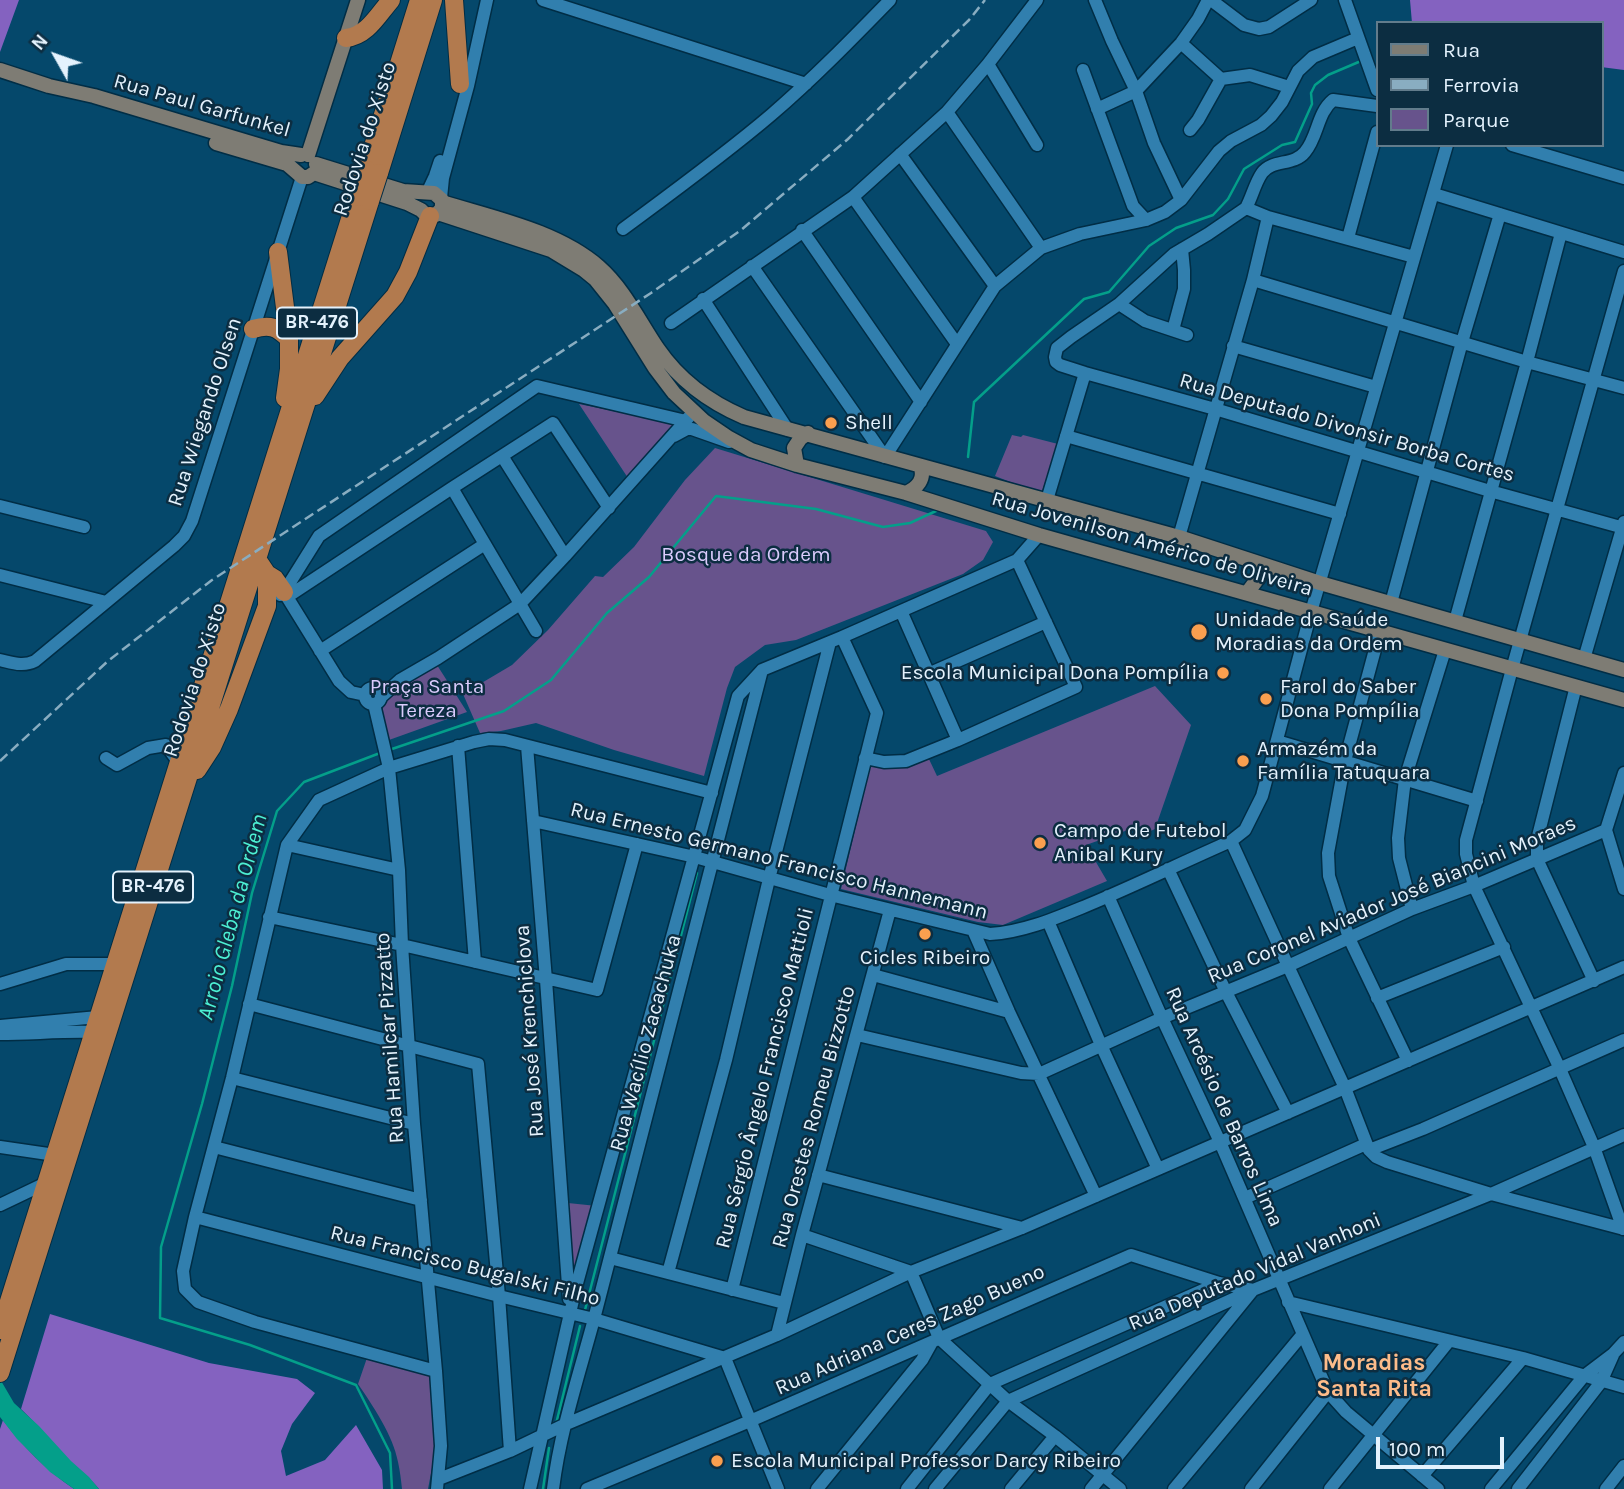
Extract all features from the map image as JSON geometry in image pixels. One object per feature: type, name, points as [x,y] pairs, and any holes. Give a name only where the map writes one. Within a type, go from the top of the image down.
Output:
[{"type":"highway","points":[[346,38],[364,32],[391,0]]},
{"type":"highway","name":"Rodovia do Xisto","points":[[372,171],[419,0]]},
{"type":"highway","name":"Rodovia do Xisto","points":[[0,1330],[278,449],[433,0]]},
{"type":"highway","points":[[454,0],[464,85]]},
{"type":"highway","name":"Rodovia do Xisto","points":[[3,1365],[184,791],[262,567],[363,199]]},
{"type":"highway","points":[[302,417],[340,358],[396,296],[433,205]]},
{"type":"highway","points":[[278,252],[289,339],[289,369],[278,449]]},
{"type":"highway","points":[[253,329],[272,326],[289,339]]},
{"type":"highway","points":[[262,567],[286,594]]},
{"type":"highway","points":[[184,791],[212,747],[267,606],[262,567]]},
{"type":"main road","name":"Rua Wiegando Olsen","points":[[306,166],[358,0]]},
{"type":"main road","name":"Rua Paul Garfunkel","points":[[0,70],[49,86],[95,106],[281,163],[306,166],[403,191],[551,250],[595,279],[615,304],[690,417],[751,450]]},
{"type":"main road","name":"Rua Paul Garfunkel","points":[[433,205],[552,237],[587,258],[617,286],[676,371],[714,402]]},
{"type":"main road","name":"Rua Jovenilson Américo de Oliveira","points":[[714,402],[744,417],[788,430],[808,433],[885,457],[1179,537],[1320,583],[1624,670]]},
{"type":"main road","points":[[797,465],[794,448],[808,433]]},
{"type":"main road","name":"Rua Jovenilson Américo de Oliveira","points":[[751,450],[797,465],[906,493],[1039,535],[1624,700]]},
{"type":"main road","points":[[906,493],[915,489],[921,480],[923,470],[920,466]]},
{"type":"main road","points":[[1247,593],[1259,577],[1258,563]]},
{"type":"street","points":[[433,205],[438,169],[464,85],[471,40],[486,0]]},
{"type":"street","points":[[542,0],[806,84]]},
{"type":"street","points":[[623,229],[745,137],[806,84],[890,0]]},
{"type":"street","points":[[1026,14],[1028,0]]},
{"type":"street","points":[[671,323],[853,197],[947,112],[1037,0]]},
{"type":"street","points":[[1095,0],[1136,91],[1154,143],[1181,200]]},
{"type":"street","points":[[1097,109],[1136,91],[1181,43],[1210,0],[1244,25],[1259,29],[1269,27],[1311,0]]},
{"type":"street","points":[[1345,0],[1376,87]]},
{"type":"street","points":[[752,266],[885,457],[995,286],[1041,248],[1080,234],[1146,220],[1165,212],[1181,200],[1231,141],[1261,125],[1271,116],[1282,102],[1298,71],[1312,57],[1358,37]]},
{"type":"street","points":[[1181,43],[1221,79],[1250,75],[1289,87]]},
{"type":"street","points":[[988,64],[1037,145]]},
{"type":"street","points":[[1083,70],[1133,206],[1146,220]]},
{"type":"street","points":[[1190,130],[1221,79]]},
{"type":"street","points":[[1187,335],[1145,321],[1118,304],[1161,264],[1246,208],[1262,172],[1296,160],[1304,154],[1329,103],[1334,100],[1376,106]]},
{"type":"street","points":[[947,112],[1041,248]]},
{"type":"street","points":[[1348,238],[1376,136]]},
{"type":"street","name":"Rua Ernesto Germano Francisco Hannemann","points":[[533,821],[695,857],[830,895],[989,934],[1004,933],[1048,921],[1231,841],[1245,830],[1262,796],[1311,612],[1446,147]]},
{"type":"street","points":[[1519,147],[1624,178]]},
{"type":"street","points":[[900,154],[995,286]]},
{"type":"street","name":"Rua Wiegando Olsen","points":[[0,660],[18,665],[35,660],[174,546],[188,529],[306,166]]},
{"type":"street","points":[[1434,194],[1624,252]]},
{"type":"street","points":[[853,197],[957,344]]},
{"type":"street","points":[[1246,208],[1268,217],[1414,257]]},
{"type":"street","points":[[1391,603],[1500,214]]},
{"type":"street","points":[[1179,537],[1253,280],[1268,217]]},
{"type":"street","points":[[802,230],[921,401]]},
{"type":"street","points":[[1455,621],[1561,233]]},
{"type":"street","points":[[1172,330],[1184,289],[1182,249]]},
{"type":"street","points":[[1623,1229],[1594,1147],[1474,886],[1466,854],[1466,840],[1594,379],[1618,319],[1624,271]]},
{"type":"street","points":[[1253,280],[1527,362],[1624,388]]},
{"type":"street","points":[[703,299],[788,430]]},
{"type":"street","name":"Rua Deputado Divonsir Borba Cortes","points":[[1118,304],[1057,348],[1056,362],[1085,373],[1490,491],[1624,526]]},
{"type":"street","points":[[1233,346],[1376,387]]},
{"type":"street","points":[[1047,500],[1085,373]]},
{"type":"street","points":[[286,594],[319,536],[537,386],[690,417]]},
{"type":"street","points":[[286,594],[344,687],[351,692],[373,696],[438,658],[520,604],[690,417]]},
{"type":"street","points":[[267,606],[553,423],[609,508]]},
{"type":"street","name":"Rua Jovenilson Américo de Oliveira","points":[[671,438],[681,431],[692,429],[751,450]]},
{"type":"street","points":[[1066,436],[1340,514]]},
{"type":"street","points":[[502,456],[565,556]]},
{"type":"street","points":[[452,488],[536,631]]},
{"type":"street","points":[[0,506],[84,527]]},
{"type":"street","points":[[1584,659],[1624,526]]},
{"type":"street","points":[[762,670],[1017,560],[1039,535]]},
{"type":"street","points":[[320,651],[485,544]]},
{"type":"street","points":[[865,758],[884,762],[906,761],[1076,687],[1017,560]]},
{"type":"street","points":[[0,575],[106,602]]},
{"type":"street","points":[[901,611],[958,740]]},
{"type":"street","points":[[929,674],[1046,622]]},
{"type":"street","points":[[1380,631],[1345,761],[1328,853],[1329,876],[1349,938],[1408,1061]]},
{"type":"street","points":[[668,1273],[726,1060],[769,879],[836,639]]},
{"type":"street","name":"Rua Sérgio Ângelo Francisco Mattioli","points":[[732,1290],[877,713],[836,639]]},
{"type":"street","points":[[1412,909],[1399,858],[1398,838],[1405,779],[1445,650]]},
{"type":"street","name":"Rua Wacílio Zacachuka","points":[[530,1489],[576,1287],[738,696],[762,670]]},
{"type":"street","name":"Rua Wacílio Zacachuka","points":[[553,1489],[564,1425],[610,1258],[762,670]]},
{"type":"street","points":[[1576,687],[1537,840],[1537,859],[1594,981]]},
{"type":"street","name":"Rua Hamilcar Pizzatto","points":[[373,696],[388,766],[399,870],[414,1124],[441,1446],[438,1484]]},
{"type":"street","points":[[436,1371],[255,1322],[198,1302],[185,1289],[183,1271],[195,1217],[232,1078],[287,845],[319,800],[388,766],[489,739],[505,740],[712,793]]},
{"type":"street","points":[[1277,741],[1477,801]]},
{"type":"street","points":[[106,758],[117,765],[148,748],[166,746],[179,763]]},
{"type":"street","points":[[458,746],[475,962]]},
{"type":"street","name":"Rua José Krenchiclova","points":[[527,746],[570,1313]]},
{"type":"street","points":[[1624,773],[1606,830],[1624,889]]},
{"type":"street","name":"Rua Coronel Aviador José Biancini Moraes","points":[[1039,1074],[1412,909],[1606,830]]},
{"type":"street","points":[[1231,841],[1345,1088],[1367,1147],[1376,1157],[1491,1194],[1623,1229]]},
{"type":"street","points":[[270,917],[597,990],[638,844]]},
{"type":"street","points":[[287,845],[399,870]]},
{"type":"street","points":[[1168,869],[1287,1112]]},
{"type":"street","name":"Rua Arcésio de Barros Lima","points":[[1108,896],[1245,1198],[1328,1392],[1346,1412],[1438,1489]]},
{"type":"street","name":"Rua Orestes Romeu Bizzotto","points":[[777,1335],[890,910]]},
{"type":"street","points":[[1048,921],[1158,1169]]},
{"type":"street","points":[[973,930],[1096,1196]]},
{"type":"street","points":[[1377,999],[1504,947]]},
{"type":"street","points":[[0,984],[66,964],[115,964]]},
{"type":"street","points":[[438,1484],[564,1425],[777,1335],[911,1272],[1022,1228],[1624,967]]},
{"type":"street","points":[[873,975],[1009,1012]]},
{"type":"street","points":[[249,1004],[478,1064],[510,1451]]},
{"type":"street","points":[[0,1026],[96,1025]]},
{"type":"street","points":[[0,1034],[60,1031],[96,1025]]},
{"type":"street","points":[[857,1035],[1021,1073],[1039,1074]]},
{"type":"street","points":[[1245,1198],[1367,1147],[1423,1129],[1624,1040]]},
{"type":"street","points":[[232,1078],[414,1124]]},
{"type":"street","name":"Rua Deputado Vidal Vanhoni","points":[[935,1489],[1008,1401],[1253,1290],[1491,1194],[1624,1135]]},
{"type":"street","points":[[0,1147],[55,1155]]},
{"type":"street","points":[[214,1147],[421,1200]]},
{"type":"street","points":[[818,1175],[1022,1228]]},
{"type":"street","points":[[0,1205],[46,1182]]},
{"type":"street","name":"Rua Francisco Bugalski Filho","points":[[195,1217],[594,1319],[725,1358]]},
{"type":"street","points":[[802,1235],[911,1272]]},
{"type":"street","name":"Rua Adriana Ceres Zago Bueno","points":[[587,1489],[610,1485],[750,1421],[1132,1255],[1253,1290]]},
{"type":"street","points":[[610,1258],[784,1303]]},
{"type":"street","points":[[911,1272],[935,1340],[1119,1489]]},
{"type":"street","points":[[1225,1284],[1234,1300]]},
{"type":"street","name":"Rua Deputado Vidal Vanhoni","points":[[907,1489],[990,1384],[1225,1284]]},
{"type":"street","points":[[1091,1489],[1253,1290]]},
{"type":"street","points":[[1288,1302],[1523,1358],[1624,1387]]},
{"type":"street","points":[[1174,1489],[1302,1335]]},
{"type":"street","points":[[817,1489],[922,1360],[935,1340]]},
{"type":"street","points":[[1330,1489],[1449,1341]]},
{"type":"street","points":[[1491,1489],[1584,1376],[1624,1342]]},
{"type":"street","points":[[1518,1489],[1601,1382],[1613,1354]]},
{"type":"street","points":[[725,1358],[778,1489]]},
{"type":"street","points":[[1422,1476],[1523,1358]]},
{"type":"street","points":[[1251,1489],[1328,1392]]},
{"type":"street","points":[[1011,1489],[1055,1436]]},
{"type":"street","points":[[938,1451],[955,1466]]},
{"type":"street","points":[[1606,1489],[1624,1466]]},
{"type":"green space","points":[[579,404],[676,424],[628,478]]},
{"type":"green space","points":[[1012,435],[1023,435],[1058,444],[1041,494],[995,476]]},
{"type":"green space","name":"Bosque da Ordem","points":[[715,448],[986,531],[993,542],[983,560],[963,574],[796,640],[765,645],[735,667],[704,776],[614,750],[536,723],[480,733],[463,694],[512,665],[548,630],[595,576],[603,577],[634,547],[685,480]]},
{"type":"green space","name":"Praça Santa Tereza","points":[[437,665],[467,712],[389,740],[383,714],[386,699],[406,681]]},
{"type":"green space","points":[[1155,686],[1191,725],[1155,829],[1144,834],[1139,826],[1086,845],[1107,881],[1003,925],[978,922],[841,889],[871,763],[901,768],[928,757],[937,776]]},
{"type":"green space","points":[[568,1203],[597,1206],[573,1278]]},
{"type":"green space","points":[[368,1355],[430,1372],[435,1452],[428,1489],[402,1489],[392,1442],[358,1384]]},
{"type":"shaded area","points":[[0,0],[19,0],[0,52]]},
{"type":"shaded area","points":[[1410,0],[1624,0],[1624,70],[1603,67],[1603,21],[1412,21]]},
{"type":"shaded area","points":[[50,1314],[209,1363],[297,1379],[315,1393],[292,1424],[281,1451],[286,1476],[325,1460],[356,1425],[382,1470],[383,1489],[99,1489],[21,1409]]},
{"type":"shaded area","points":[[0,1379],[14,1403],[99,1489],[74,1489],[50,1472],[17,1439],[0,1417]]},
{"type":"shaded area","points":[[3,1420],[36,1458],[74,1489],[0,1489],[0,1429]]},
{"type":"waterway","name":"Arroio Gleba da Ordem","points":[[968,457],[974,402],[1084,299],[1109,292],[1149,246],[1176,228],[1213,215],[1228,199],[1244,169],[1282,145],[1295,142],[1312,104],[1311,93],[1315,85],[1328,75],[1361,61]]},
{"type":"waterway","name":"Arroio Gleba da Ordem","points":[[389,750],[504,711],[551,680],[607,613],[649,577],[716,496],[816,509],[883,527],[910,523],[936,511]]},
{"type":"waterway","name":"Arroio Gleba da Ordem","points":[[380,753],[304,782],[277,811],[252,893],[202,1104],[161,1247],[160,1318],[250,1345],[356,1385],[390,1453],[392,1489]]},
{"type":"waterway","points":[[585,1310],[697,873]]},
{"type":"waterway","points":[[556,1424],[580,1326]]},
{"type":"waterway","points":[[543,1489],[549,1448]]},
{"type":"railway","points":[[0,761],[108,661],[212,580],[651,293],[741,230],[848,139],[969,20],[985,0]]},
{"type":"place","name":"Shell","points":[[831,423]]},
{"type":"place","name":"Unidade de Saúde Moradias da Ordem","points":[[1199,632]]},
{"type":"place","name":"Escola Municipal Dona Pompília","points":[[1223,673]]},
{"type":"place","name":"Farol do Saber Dona Pompília","points":[[1266,699]]},
{"type":"place","name":"Armazém da Família Tatuquara","points":[[1243,761]]},
{"type":"place","name":"Campo de Futebol Anibal Kury","points":[[1040,843]]},
{"type":"place","name":"Cicles Ribeiro","points":[[925,934]]},
{"type":"place","name":"Escola Municipal Professor Darcy Ribeiro","points":[[717,1461]]},
{"type":"district","name":"Moradias Santa Rita","points":[[1374,1376]]}]
